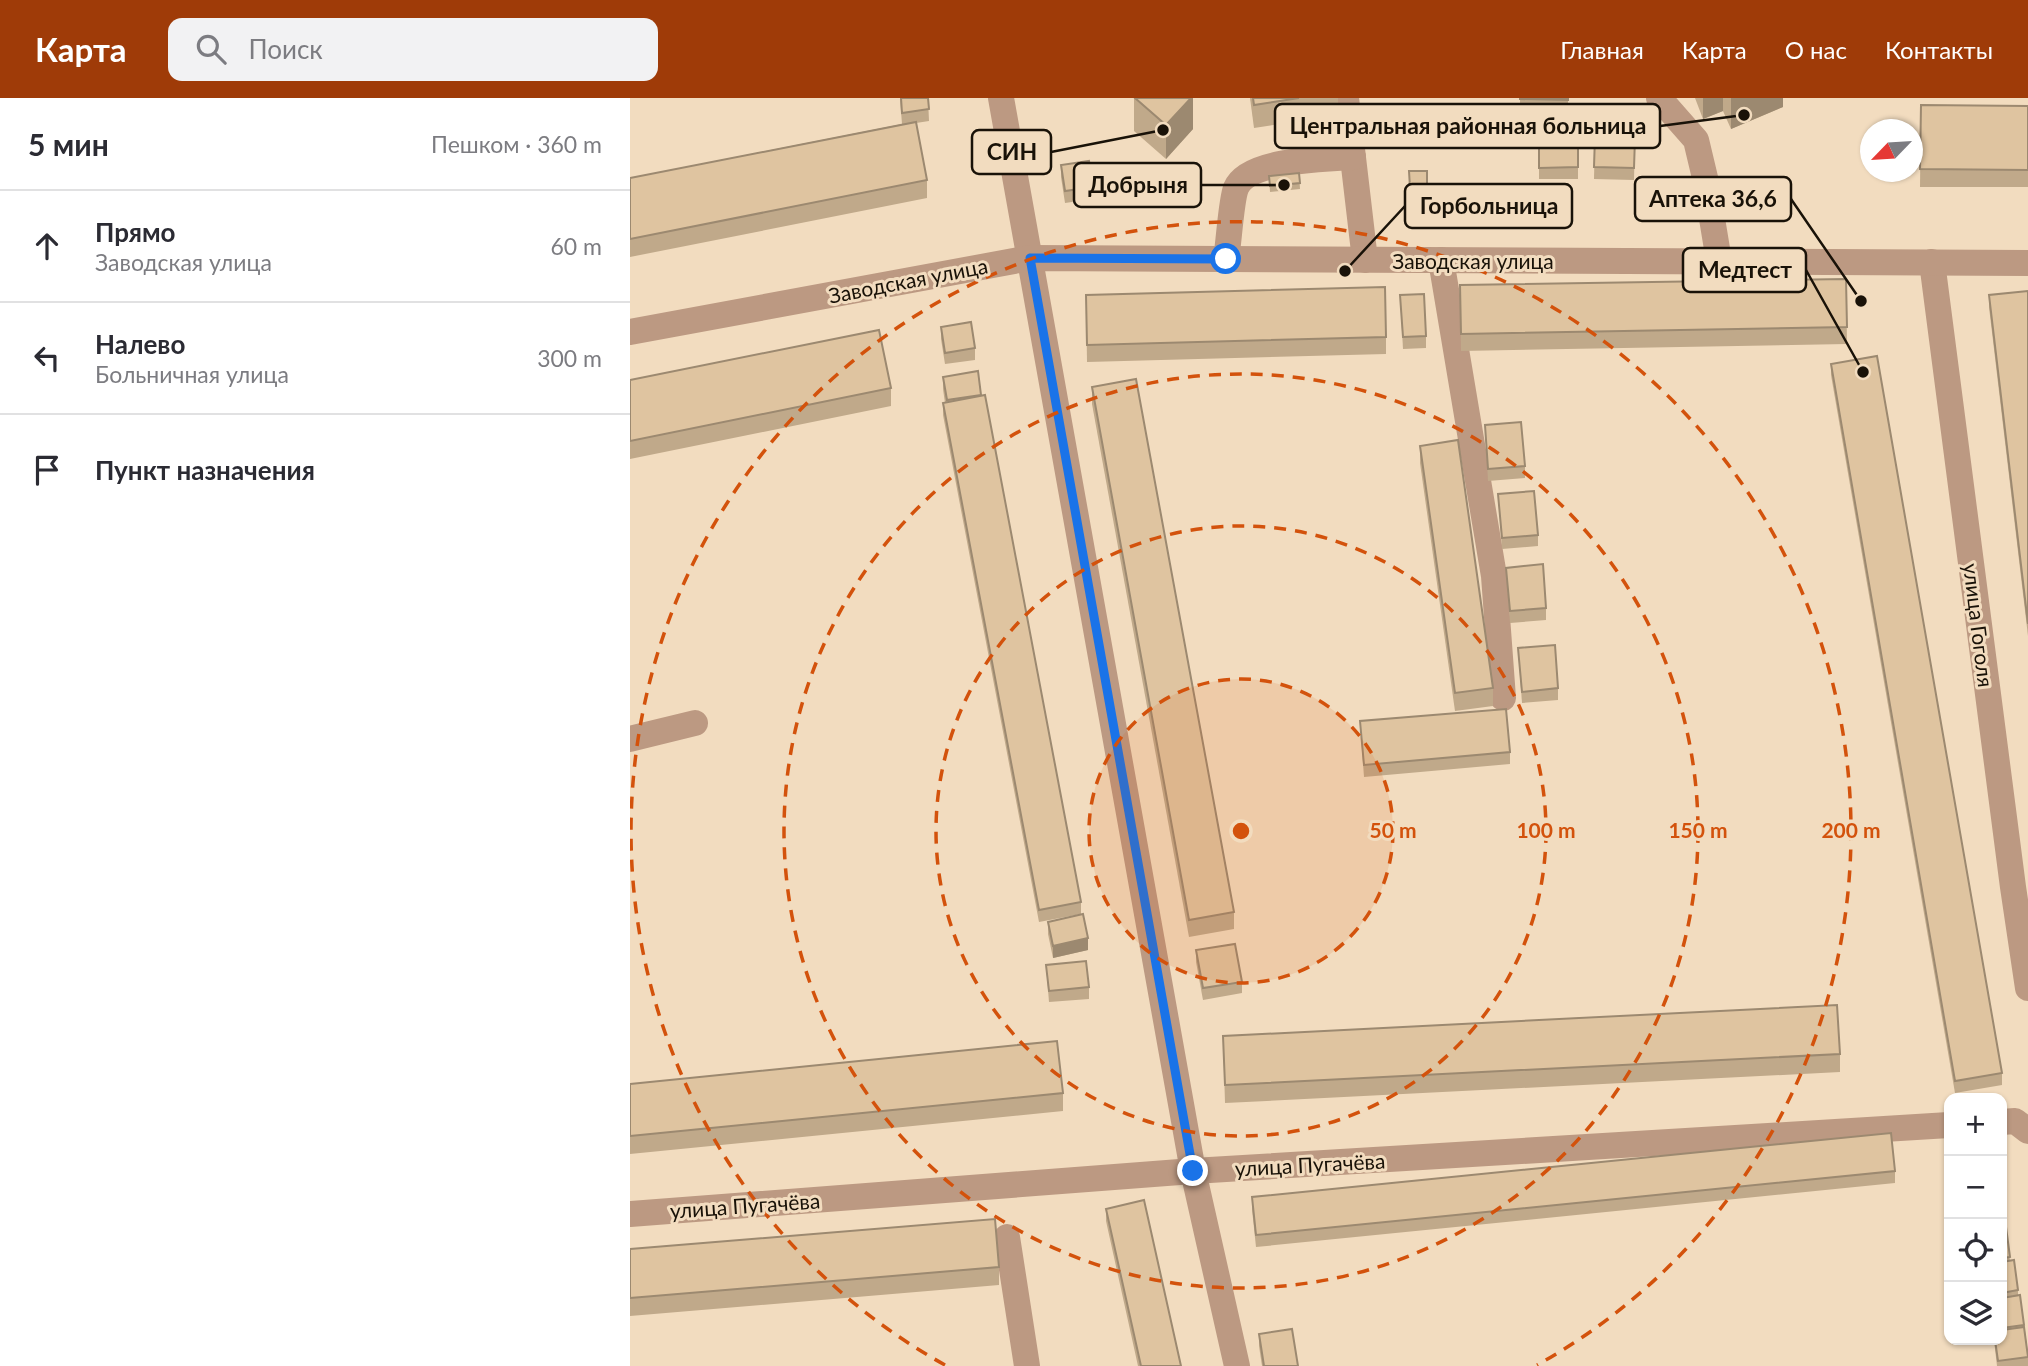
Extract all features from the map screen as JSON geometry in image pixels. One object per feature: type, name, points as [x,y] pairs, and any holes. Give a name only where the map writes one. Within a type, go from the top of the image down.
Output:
[{"type":"street","points":[[1001,98],[1193,1171],[1237,1366]]},
{"type":"street","points":[[1346,98],[1364,260]]},
{"type":"street","points":[[1659,98],[1696,140],[1706,181],[1719,261]]},
{"type":"street","points":[[1226,259],[1236,188],[1248,173],[1298,161],[1353,157]]},
{"type":"street","name":"Заводская улица","points":[[630,332],[1030,258],[2028,262]]},
{"type":"street","points":[[1441,260],[1494,576],[1503,698]]},
{"type":"street","name":"улица Гоголя","points":[[1932,262],[2012,887],[2028,988]]},
{"type":"street","points":[[630,739],[695,723]]},
{"type":"street","points":[[2007,1122],[2015,1121],[2028,1131]]},
{"type":"street","name":"улица Пугачёва","points":[[630,1214],[1193,1171],[1944,1125]]},
{"type":"street","points":[[1007,1237],[1027,1366]]},
{"type":"building","points":[[901,98],[928,98],[929,109],[902,113]]},
{"type":"building","points":[[1135,98],[1191,98],[1166,125]]},
{"type":"building","points":[[1253,98],[1299,98],[1254,105]]},
{"type":"building","points":[[1568,98],[1568,100],[1520,99]]},
{"type":"building","points":[[1921,105],[2028,106],[2028,170],[1923,169],[1923,119],[1921,119]]},
{"type":"building","points":[[916,122],[927,180],[630,239],[630,178]]},
{"type":"building","points":[[1595,136],[1635,138],[1634,168],[1594,167]]},
{"type":"building","points":[[1539,142],[1578,142],[1578,167],[1539,168]]},
{"type":"building","points":[[1089,161],[1093,187],[1065,191],[1061,165]]},
{"type":"building","points":[[1409,171],[1427,171],[1427,188],[1410,188]]},
{"type":"building","points":[[1299,173],[1300,183],[1270,186],[1269,176]]},
{"type":"building","points":[[1846,279],[1847,327],[1461,334],[1460,285]]},
{"type":"building","points":[[1385,287],[1386,337],[1087,345],[1086,295]]},
{"type":"building","points":[[2028,291],[2028,624],[1989,295]]},
{"type":"building","points":[[1424,294],[1426,336],[1403,337],[1400,295]]},
{"type":"building","points":[[971,322],[975,348],[945,353],[941,327]]},
{"type":"building","points":[[879,330],[891,388],[630,441],[630,380]]},
{"type":"building","points":[[1877,356],[2002,1073],[1955,1081],[1831,364]]},
{"type":"building","points":[[978,371],[981,395],[947,400],[943,377]]},
{"type":"building","points":[[1136,379],[1234,912],[1189,920],[1092,387]]},
{"type":"building","points":[[985,395],[1081,902],[1039,910],[943,403]]},
{"type":"building","points":[[1521,422],[1525,466],[1488,469],[1485,425]]},
{"type":"building","points":[[1458,440],[1493,688],[1455,693],[1420,446]]},
{"type":"building","points":[[1534,491],[1538,535],[1502,538],[1498,494]]},
{"type":"building","points":[[1543,564],[1546,608],[1510,611],[1506,568]]},
{"type":"building","points":[[1555,645],[1558,688],[1522,692],[1518,648]]},
{"type":"building","points":[[1506,709],[1510,752],[1364,765],[1360,721]]},
{"type":"building","points":[[1083,914],[1088,938],[1053,946],[1048,922]]},
{"type":"building","points":[[1235,944],[1242,982],[1203,988],[1196,950]]},
{"type":"building","points":[[1086,961],[1089,987],[1049,991],[1046,965]]},
{"type":"building","points":[[1837,1005],[1840,1054],[1225,1085],[1223,1036]]},
{"type":"building","points":[[1057,1041],[1063,1093],[630,1136],[630,1084]]},
{"type":"building","points":[[1891,1133],[1895,1171],[1256,1235],[1252,1197]]},
{"type":"building","points":[[1144,1200],[1181,1366],[1141,1366],[1106,1209]]},
{"type":"building","points":[[995,1219],[999,1267],[630,1298],[630,1249]]},
{"type":"building","points":[[2007,1234],[2010,1257],[2007,1257]]},
{"type":"building","points":[[2014,1260],[2018,1290],[2007,1292],[2007,1282],[2007,1261]]},
{"type":"building","points":[[2020,1295],[2024,1325],[2007,1327],[2007,1297]]},
{"type":"building","points":[[2024,1327],[2028,1357],[1998,1361],[1996,1345],[2007,1345],[2007,1329]]},
{"type":"building","points":[[1292,1329],[1298,1366],[1264,1366],[1259,1334]]},
{"type":"place","name":"Центральная районная больница","points":[[1744,115]]},
{"type":"place","name":"СИН","points":[[1163,130]]},
{"type":"place","name":"Добрыня","points":[[1284,185]]},
{"type":"place","name":"Горбольница","points":[[1345,271]]},
{"type":"place","name":"Аптека 36,6","points":[[1861,301]]},
{"type":"place","name":"Медтест","points":[[1863,372]]},
{"type":"route","points":[[1193,1171],[1030,258],[1226,259]]}]
